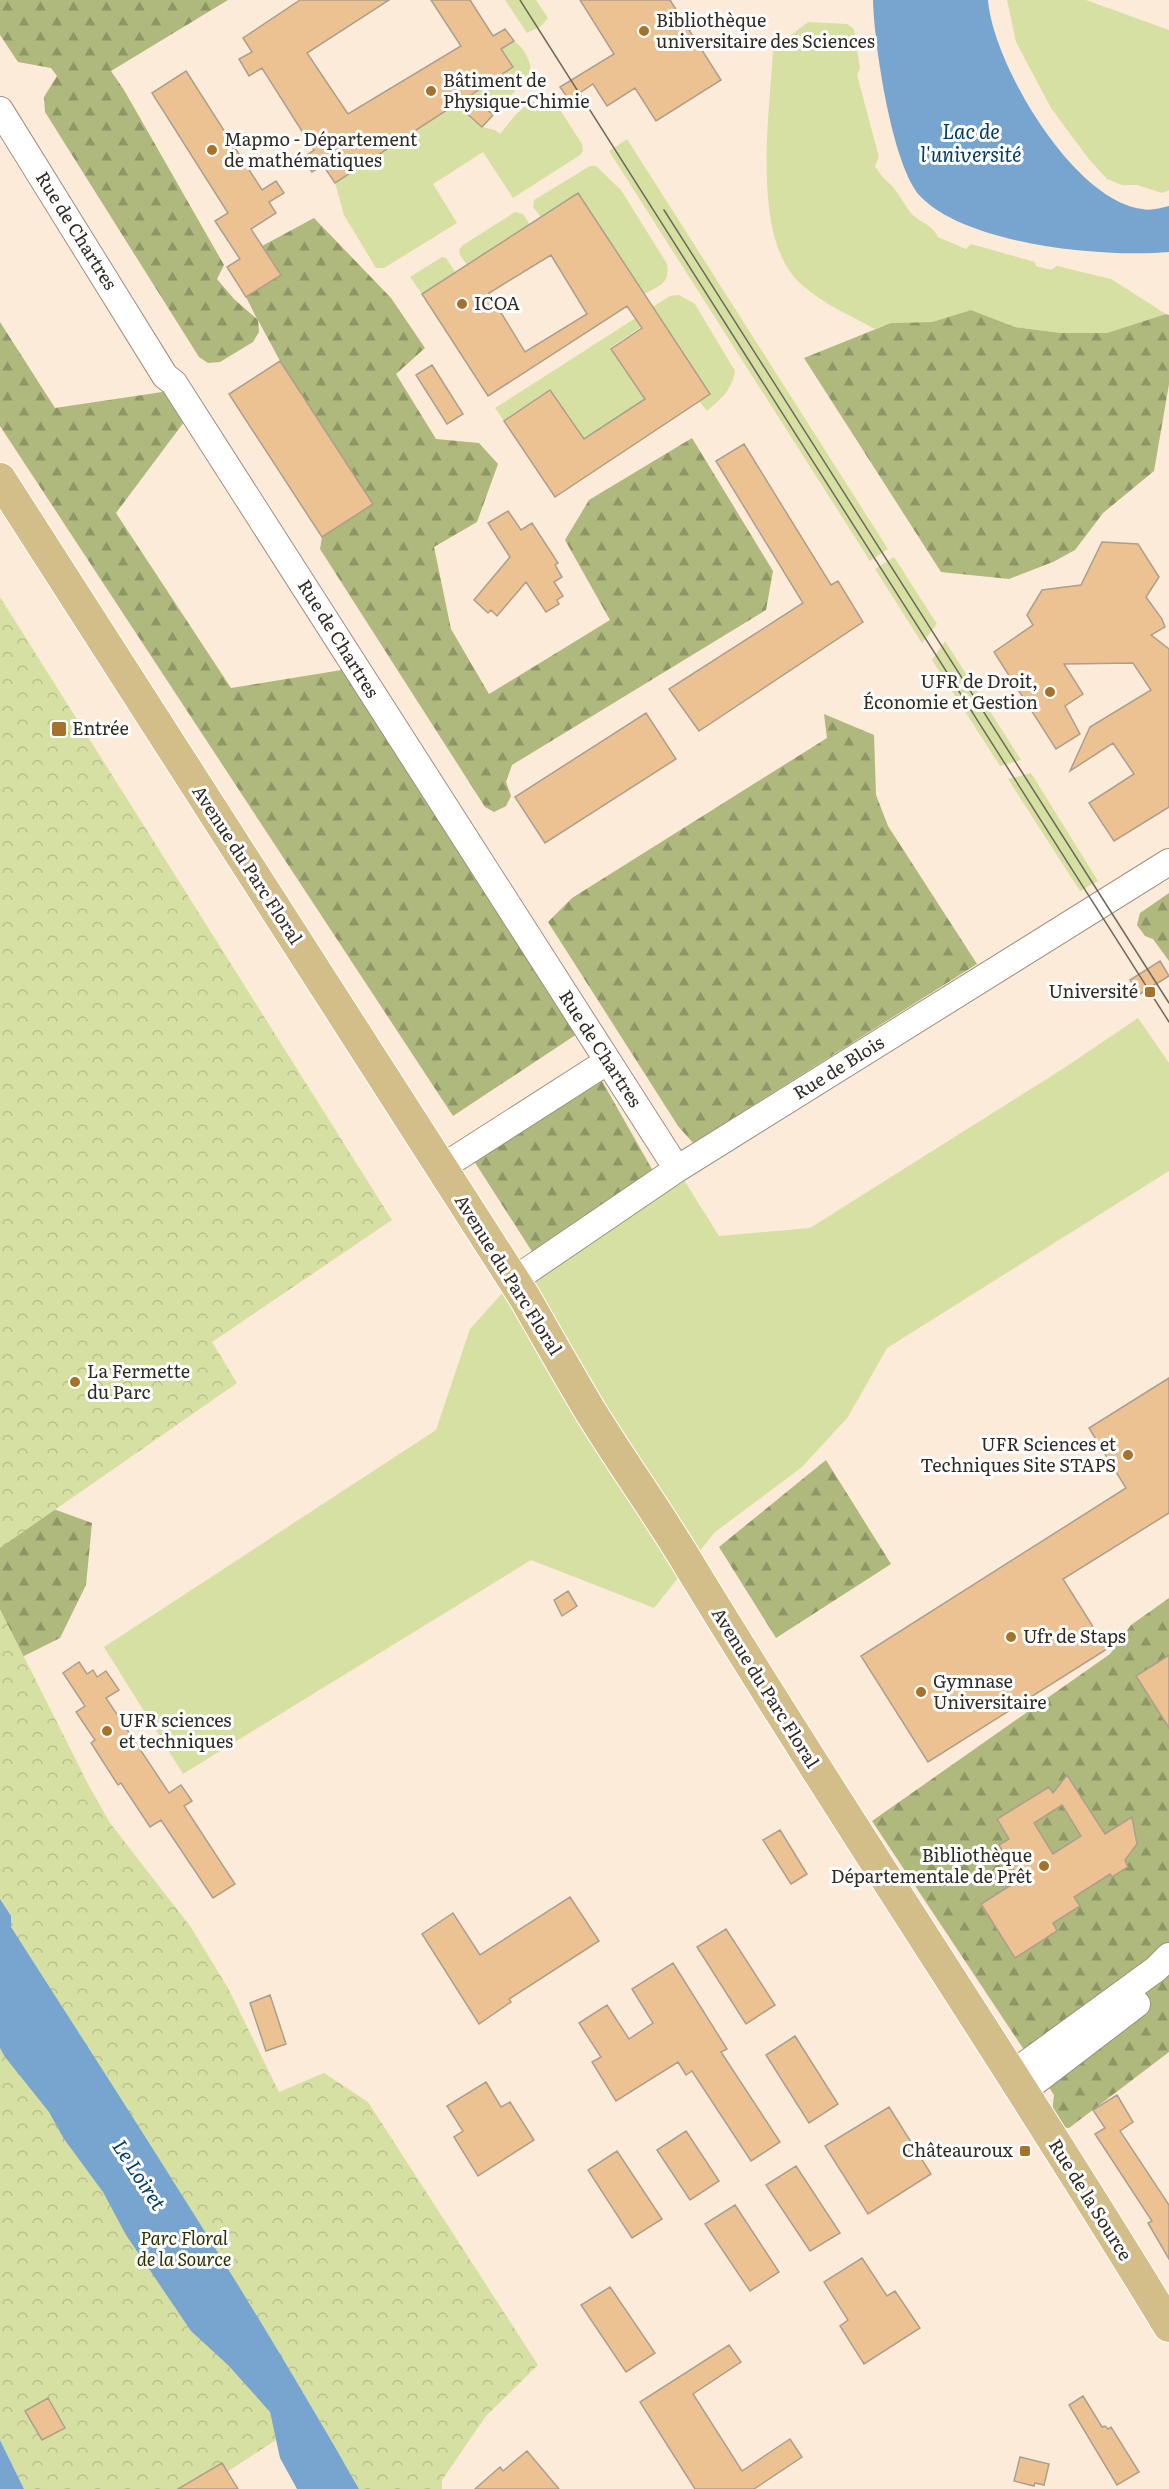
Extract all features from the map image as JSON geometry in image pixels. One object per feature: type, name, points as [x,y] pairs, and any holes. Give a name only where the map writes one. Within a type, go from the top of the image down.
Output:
[{"type":"main road","name":"Avenue du Parc Floral","points":[[0,479],[514,1280],[590,1410],[691,1567],[749,1664],[1017,2082]]},
{"type":"main road","name":"Rue de la Source","points":[[1017,2082],[1169,2326]]},
{"type":"street","name":"Rue de Chartres","points":[[0,110],[165,376],[180,391],[677,1169]]},
{"type":"street","name":"Rue de Blois","points":[[514,1280],[677,1169],[1169,862]]},
{"type":"street","points":[[441,1168],[608,1061]]},
{"type":"street","points":[[1017,2082],[1169,1956]]},
{"type":"street","points":[[1017,2082],[1169,1981]]},
{"type":"green space","points":[[0,0],[228,0],[111,71],[224,265],[217,279],[234,299],[257,319],[246,297],[280,275],[262,246],[314,218],[391,298],[425,348],[396,374],[436,439],[479,443],[498,464],[477,522],[434,547],[451,629],[489,694],[610,620],[565,540],[589,500],[692,438],[773,571],[766,610],[512,765],[506,782],[511,796],[506,806],[494,812],[485,807],[320,549],[322,537],[373,504],[280,361],[258,320],[259,332],[253,342],[220,362],[208,363],[199,357],[45,112],[44,97],[57,76],[51,68],[18,62],[0,35]]},
{"type":"green space","points":[[505,0],[536,0],[548,18],[541,26],[527,33]]},
{"type":"green space","points":[[1007,0],[1086,0],[1169,30],[1169,190],[1162,193],[1137,185],[1122,185],[1107,179],[1088,158],[1051,108],[1016,42]]},
{"type":"green space","points":[[808,22],[847,24],[854,29],[860,68],[857,75],[879,157],[875,166],[916,218],[931,228],[938,237],[966,249],[971,244],[1035,262],[1036,266],[1051,270],[1057,266],[1111,279],[1166,314],[1107,333],[1061,333],[1015,327],[971,310],[932,322],[891,323],[875,329],[809,291],[791,273],[779,251],[772,225],[767,165],[773,49]]},
{"type":"green space","points":[[514,41],[526,55],[531,73],[493,115],[483,106],[472,119],[482,127],[495,130],[500,134],[524,107],[539,101],[548,101],[557,105],[582,144],[583,151],[513,198],[483,152],[433,184],[457,223],[384,268],[376,268],[344,215],[335,183],[513,68],[501,49]]},
{"type":"green space","points":[[627,139],[888,549],[870,561],[609,151]]},
{"type":"green space","points":[[590,166],[596,166],[621,190],[667,264],[667,276],[663,283],[644,294],[578,193],[541,217],[533,207],[534,200]]},
{"type":"green space","points":[[515,212],[523,214],[530,225],[467,265],[459,250],[463,245]]},
{"type":"green space","points":[[442,257],[446,258],[456,273],[422,294],[410,277]]},
{"type":"green space","points":[[679,295],[695,304],[735,371],[729,389],[707,411],[699,401],[657,316],[610,348],[645,399],[584,439],[550,390],[504,421],[495,408],[670,296]]},
{"type":"green space","points":[[971,310],[1015,327],[1061,333],[1107,333],[1169,315],[1169,384],[1154,471],[1103,513],[1075,550],[1053,562],[1009,579],[941,572],[804,358],[891,323],[932,322]]},
{"type":"green space","points":[[0,322],[55,408],[169,391],[187,418],[116,513],[231,688],[348,669],[577,1034],[453,1116],[0,426]]},
{"type":"green space","points":[[894,557],[937,624],[922,643],[875,569]]},
{"type":"green space","points":[[0,597],[392,1220],[212,1342],[237,1383],[0,1548]]},
{"type":"green space","points":[[945,641],[1021,760],[1000,766],[932,660]]},
{"type":"green space","points":[[824,714],[874,735],[876,795],[888,826],[977,964],[693,1143],[678,1126],[548,922],[572,898],[827,738]]},
{"type":"green space","points":[[1031,773],[1098,881],[1080,891],[1008,779]]},
{"type":"green space","points":[[1169,893],[1169,961],[1153,939],[1145,936],[1137,925],[1140,913]]},
{"type":"green space","points":[[1138,1018],[1169,1063],[1169,1171],[887,1348],[848,1417],[802,1467],[715,1532],[654,1608],[531,1560],[183,1774],[104,1647],[436,1430],[470,1329],[514,1280],[677,1169],[719,1236],[810,1228],[1064,1068]]},
{"type":"green space","points":[[602,1081],[653,1171],[533,1253],[474,1161]]},
{"type":"green space","points":[[826,1460],[891,1564],[776,1638],[719,1547]]},
{"type":"green space","points":[[0,1477],[15,1495],[92,1523],[86,1585],[60,1638],[0,1668]]},
{"type":"green space","points":[[1169,1598],[1169,2052],[1069,2128],[1059,2127],[1052,2113],[1054,2095],[872,1821],[1110,1654],[1131,1625]]},
{"type":"green space","name":"Parc Floral de la Source","points":[[0,1609],[110,1823],[190,1926],[228,1988],[279,2092],[324,2073],[368,2102],[538,2365],[486,2416],[442,2480],[442,2489],[359,2489],[303,2392],[270,2412],[276,2440],[227,2472],[222,2463],[178,2489],[24,2489],[0,2440]]},
{"type":"water","name":"Lac de l'université","points":[[873,0],[988,0],[993,27],[1004,58],[1041,125],[1064,156],[1090,182],[1116,200],[1145,210],[1169,206],[1169,252],[1109,253],[1038,245],[970,227],[942,213],[921,197],[901,160],[893,133],[881,73]]},
{"type":"water","name":"Le Loiret","points":[[0,1899],[11,1916],[11,1927],[232,2276],[359,2489],[297,2489],[280,2458],[270,2412],[229,2366],[191,2331],[126,2235],[103,2192],[64,2139],[49,2112],[5,2057],[0,2048]]},
{"type":"water","points":[[0,2440],[24,2489],[0,2489]]},
{"type":"building","name":"Bâtiment de Physique-Chimie","points":[[300,0],[389,0],[307,53],[348,114],[461,46],[431,0],[470,0],[493,36],[505,29],[514,41],[501,49],[513,67],[471,95],[493,115],[482,127],[456,104],[335,183],[323,165],[312,172],[303,158],[314,150],[262,68],[249,76],[239,59],[252,52],[243,38]]},
{"type":"building","name":"Bibliothèque universitaire des Sciences","points":[[580,0],[670,0],[721,80],[656,121],[635,88],[607,106],[593,84],[569,100],[560,87],[614,54]]},
{"type":"building","name":"Mapmo - Département de mathématiques","points":[[186,71],[262,190],[276,181],[284,193],[269,202],[276,213],[251,229],[281,275],[246,297],[227,267],[240,259],[215,221],[228,213],[152,93]]},
{"type":"building","points":[[578,193],[710,394],[555,497],[504,421],[550,390],[584,439],[645,399],[611,349],[642,328],[627,306],[488,396],[422,294]],"holes":[[[551,255],[587,314],[525,352],[489,293]]]},
{"type":"building","points":[[280,361],[373,504],[322,537],[229,394]]},
{"type":"building","points":[[432,365],[463,414],[447,424],[416,375]]},
{"type":"building","points":[[744,444],[831,585],[838,581],[863,622],[699,731],[669,689],[803,603],[716,461]]},
{"type":"building","points":[[508,511],[521,530],[532,523],[558,563],[555,565],[562,577],[554,582],[563,596],[557,600],[559,604],[546,612],[526,582],[497,616],[491,610],[488,613],[474,600],[510,557],[488,523]]},
{"type":"building","name":"UFR de Droit, Économie et Gestion","points":[[1102,542],[1138,544],[1159,577],[1146,597],[1165,627],[1151,635],[1169,649],[1169,807],[1114,841],[1089,803],[1134,774],[1113,743],[1070,771],[1090,727],[1151,690],[1133,663],[1064,664],[1083,694],[1065,706],[1080,734],[1056,749],[994,652],[1033,625],[1027,615],[1042,590],[1081,585]]},
{"type":"building","points":[[646,713],[676,759],[545,843],[515,797]]},
{"type":"building","points":[[1160,961],[1169,976],[1140,994],[1130,980]]},
{"type":"building","points":[[1169,1378],[1169,1513],[1063,1579],[1107,1649],[928,1762],[861,1656],[1126,1488],[1089,1428]]},
{"type":"building","points":[[568,1591],[577,1606],[562,1616],[554,1600]]},
{"type":"building","points":[[1169,1655],[1169,1728],[1136,1676]]},
{"type":"building","points":[[79,1662],[87,1674],[93,1670],[97,1677],[106,1671],[119,1690],[106,1698],[169,1793],[181,1785],[192,1801],[184,1806],[235,1884],[213,1898],[161,1820],[150,1827],[121,1783],[118,1785],[91,1743],[95,1740],[76,1712],[85,1706],[63,1673]]},
{"type":"building","name":"Bibliothèque Départementale de Prêt","points":[[1067,1775],[1105,1834],[1132,1817],[1137,1844],[1125,1860],[1128,1867],[1112,1877],[1110,1874],[1074,1897],[1080,1906],[1053,1923],[1057,1931],[1015,1958],[981,1904],[1016,1882],[1010,1873],[1014,1870],[999,1845],[1009,1839],[997,1819],[1049,1787],[1053,1793]],"holes":[[[1062,1805],[1081,1836],[1053,1854],[1034,1823]]]},
{"type":"building","points":[[780,1830],[807,1874],[791,1884],[763,1840]]},
{"type":"building","points":[[570,1897],[599,1941],[509,1999],[511,2002],[479,2024],[422,1934],[453,1913],[480,1955]]},
{"type":"building","points":[[726,1929],[775,2005],[746,2024],[697,1947]]},
{"type":"building","points":[[673,1963],[727,2049],[721,2052],[780,2142],[751,2161],[692,2071],[686,2075],[678,2062],[616,2101],[592,2062],[601,2057],[579,2023],[607,2005],[629,2039],[653,2023],[632,1989]]},
{"type":"building","points":[[270,1995],[286,2044],[266,2051],[250,2003]]},
{"type":"building","points":[[795,2036],[838,2104],[809,2123],[766,2055]]},
{"type":"building","points":[[486,2082],[501,2107],[510,2102],[534,2140],[478,2176],[454,2137],[463,2131],[447,2106]]},
{"type":"building","points":[[1117,2095],[1133,2122],[1120,2131],[1169,2205],[1169,2259],[1148,2223],[1152,2221],[1095,2134],[1105,2128],[1093,2110]]},
{"type":"building","points":[[889,2107],[931,2174],[868,2214],[825,2146]]},
{"type":"building","points":[[686,2131],[719,2181],[690,2200],[657,2150]]},
{"type":"building","points":[[617,2151],[662,2219],[632,2238],[588,2170]]},
{"type":"building","points":[[796,2166],[840,2233],[810,2251],[766,2185]]},
{"type":"building","points":[[735,2205],[779,2272],[750,2291],[705,2224]]},
{"type":"building","points":[[862,2258],[887,2296],[895,2291],[920,2328],[864,2364],[840,2326],[848,2320],[824,2282]]},
{"type":"building","points":[[610,2287],[655,2353],[626,2372],[581,2305]]},
{"type":"building","points":[[729,2345],[741,2362],[693,2394],[742,2471],[790,2439],[802,2457],[754,2489],[695,2489],[640,2402]]},
{"type":"building","points":[[1083,2396],[1102,2427],[1105,2426],[1108,2429],[1111,2427],[1139,2472],[1117,2485],[1069,2405]]},
{"type":"building","points":[[48,2398],[65,2428],[42,2440],[25,2411]]},
{"type":"building","points":[[527,2451],[559,2489],[475,2489],[500,2467],[503,2471]]},
{"type":"building","points":[[1020,2457],[1049,2464],[1044,2485],[1035,2483],[1034,2486],[1014,2481]]},
{"type":"building","points":[[222,2463],[238,2489],[178,2489]]},
{"type":"tram line","points":[[520,0],[1169,1022]]},
{"type":"tram line","points":[[664,210],[1169,1003]]},
{"type":"place","name":"Bibliothèque universitaire des Sciences","points":[[644,31]]},
{"type":"place","name":"Bâtiment de Physique-Chimie","points":[[431,91]]},
{"type":"place","name":"Mapmo - Département de mathématiques","points":[[212,150]]},
{"type":"place","name":"ICOA","points":[[462,304]]},
{"type":"place","name":"UFR de Droit, Économie et Gestion","points":[[1050,692]]},
{"type":"place","name":"Entrée","points":[[59,729]]},
{"type":"place","name":"Université","points":[[1150,992]]},
{"type":"place","name":"La Fermette du Parc","points":[[75,1382]]},
{"type":"place","name":"UFR Sciences et Techniques Site STAPS","points":[[1128,1455]]},
{"type":"place","name":"Ufr de Staps","points":[[1011,1637]]},
{"type":"place","name":"Gymnase Universitaire","points":[[921,1692]]},
{"type":"place","name":"UFR sciences et techniques","points":[[107,1731]]},
{"type":"place","name":"Bibliothèque Départementale de Prêt","points":[[1044,1866]]},
{"type":"place","name":"Châteauroux","points":[[1025,2151]]}]
